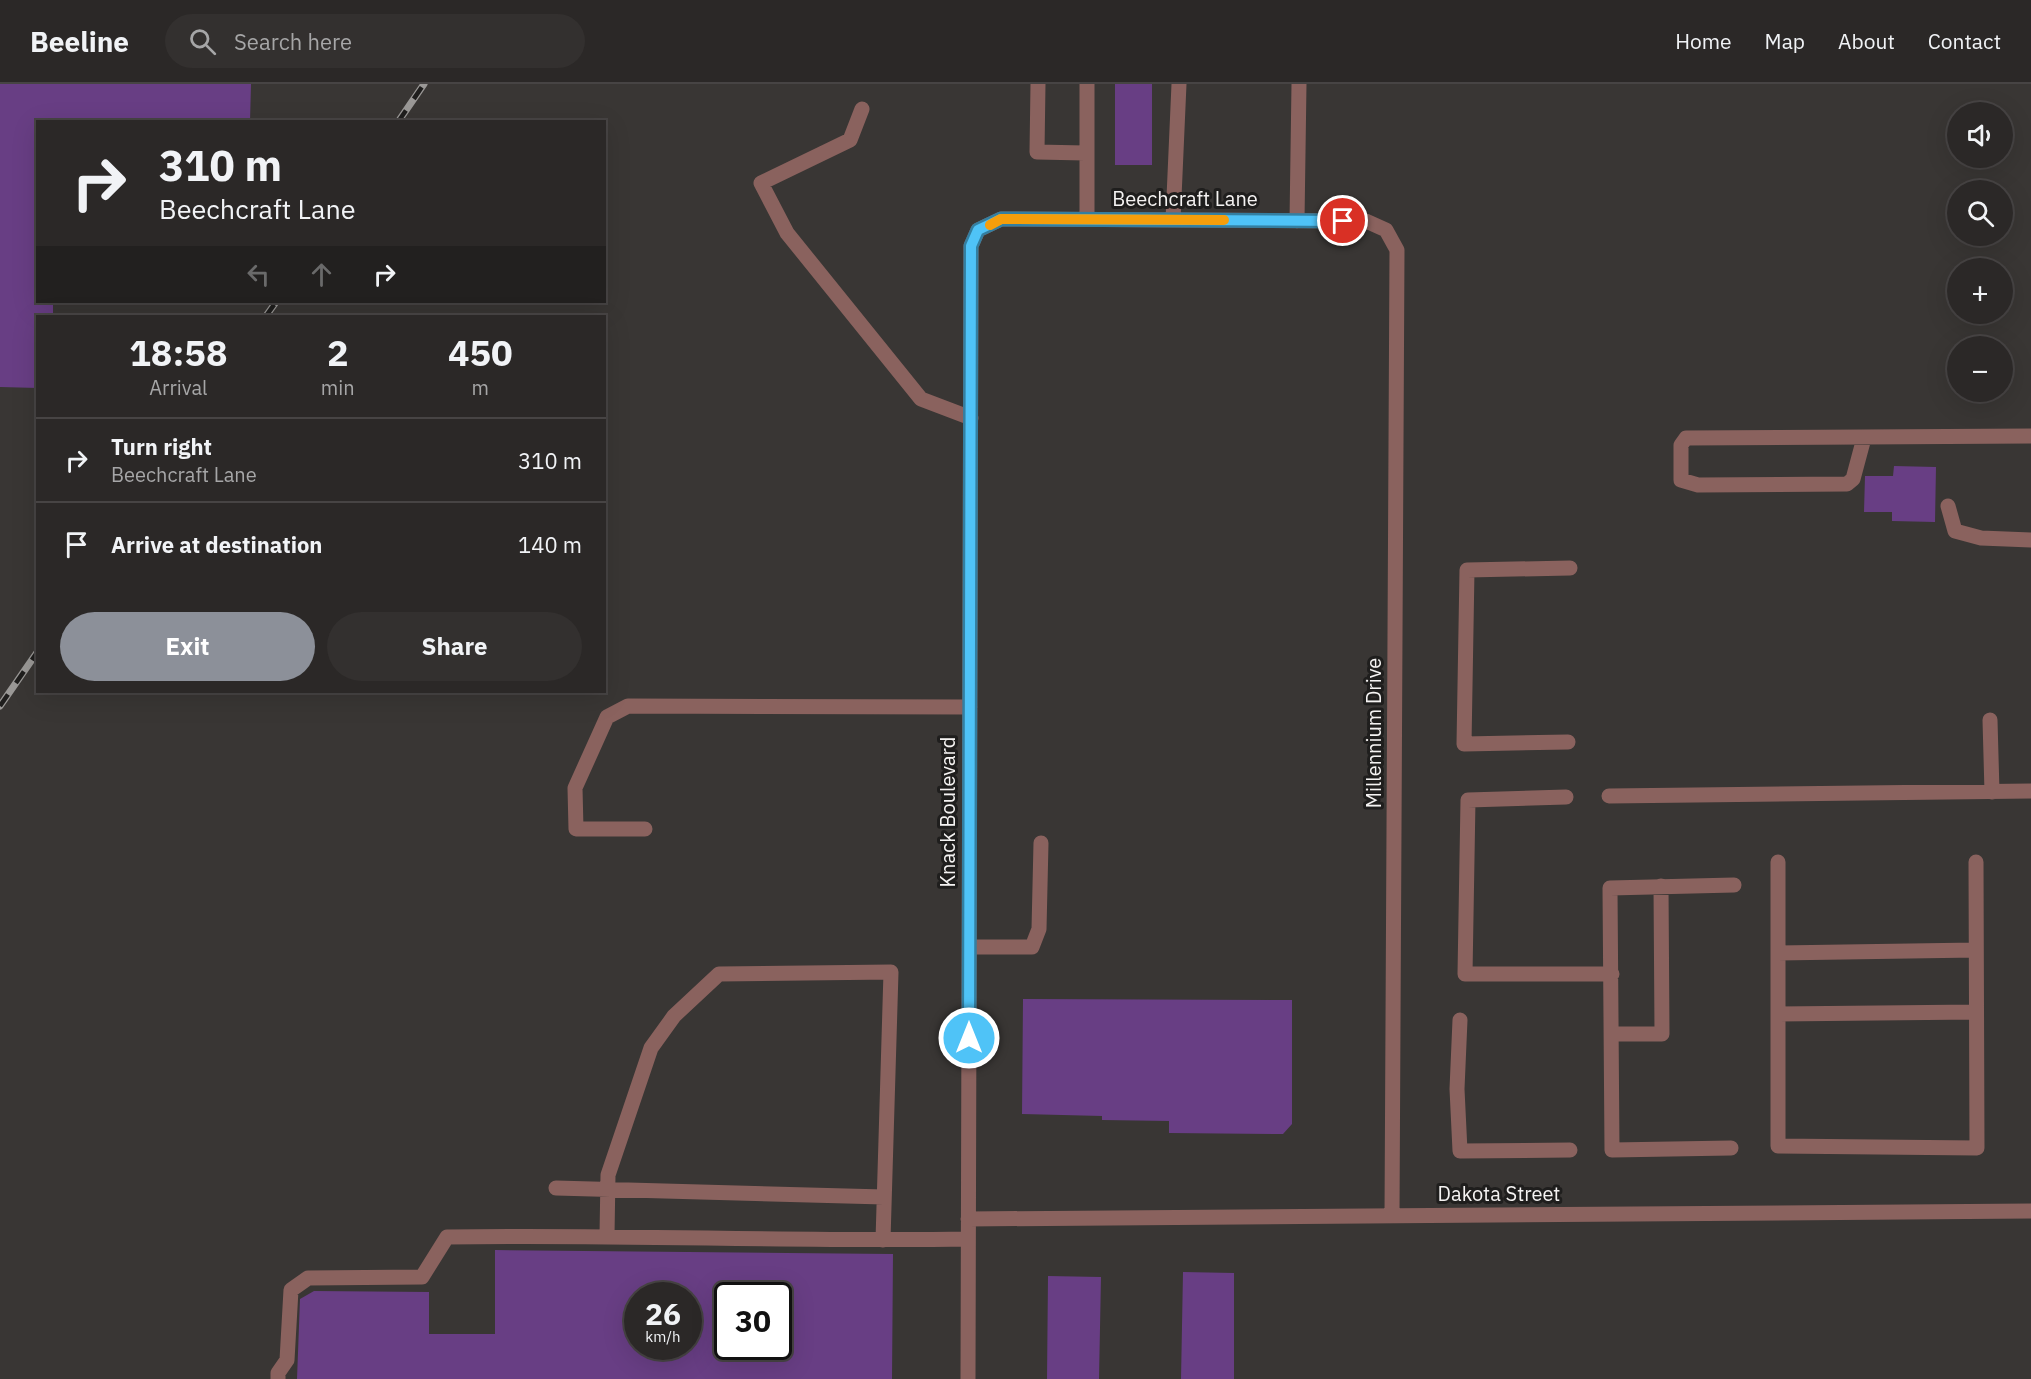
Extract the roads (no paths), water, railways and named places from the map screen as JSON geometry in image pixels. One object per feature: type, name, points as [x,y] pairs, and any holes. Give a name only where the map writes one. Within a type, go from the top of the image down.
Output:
[{"type":"street","points":[[1038,84],[1037,152],[1085,153]]},
{"type":"street","points":[[1087,84],[1085,153],[1087,219]]},
{"type":"street","points":[[1173,220],[1179,84]]},
{"type":"street","points":[[1297,221],[1299,84]]},
{"type":"street","points":[[862,109],[850,140],[761,183],[787,232],[921,399],[971,418]]},
{"type":"street","name":"Beechcraft Lane","points":[[971,246],[978,230],[1001,219],[1366,221],[1386,230],[1397,250]]},
{"type":"street","name":"Knack Boulevard","points":[[968,1379],[971,246]]},
{"type":"street","name":"Millennium Drive","points":[[1392,1215],[1397,250]]},
{"type":"street","points":[[1864,438],[1853,479],[1847,484],[1698,485],[1681,480],[1681,445],[1686,438],[2031,436]]},
{"type":"street","points":[[1948,506],[1955,531],[1981,538],[2031,540]]},
{"type":"street","points":[[1568,742],[1464,744],[1464,657],[1467,570],[1570,568]]},
{"type":"street","points":[[645,830],[576,829],[575,788],[607,717],[628,706],[970,707]]},
{"type":"street","points":[[1990,720],[1992,792]]},
{"type":"street","points":[[1609,796],[2031,791]]},
{"type":"street","points":[[1566,797],[1468,800],[1465,974],[1612,974]]},
{"type":"street","points":[[969,947],[1032,947],[1040,929],[1041,843]]},
{"type":"street","points":[[1778,862],[1778,1146],[1977,1148],[1976,862]]},
{"type":"street","points":[[1731,1148],[1612,1150],[1610,888],[1734,885]]},
{"type":"street","points":[[1612,1035],[1662,1034],[1661,886]]},
{"type":"street","points":[[1778,953],[1976,950]]},
{"type":"street","points":[[608,1235],[608,1175],[651,1048],[674,1016],[719,974],[891,972],[884,1240]]},
{"type":"street","points":[[1778,1014],[1976,1012]]},
{"type":"street","points":[[1460,1020],[1457,1089],[1460,1151],[1570,1150]]},
{"type":"street","points":[[556,1188],[884,1197]]},
{"type":"street","name":"Dakota Street","points":[[968,1219],[2031,1211]]},
{"type":"street","points":[[278,1379],[278,1373],[287,1360],[291,1290],[308,1278],[422,1277],[447,1237],[608,1235],[884,1240],[968,1239]]},
{"type":"railway","points":[[399,120],[424,84]]},
{"type":"railway","points":[[267,315],[275,303]]},
{"type":"railway","points":[[0,706],[36,654]]}]
